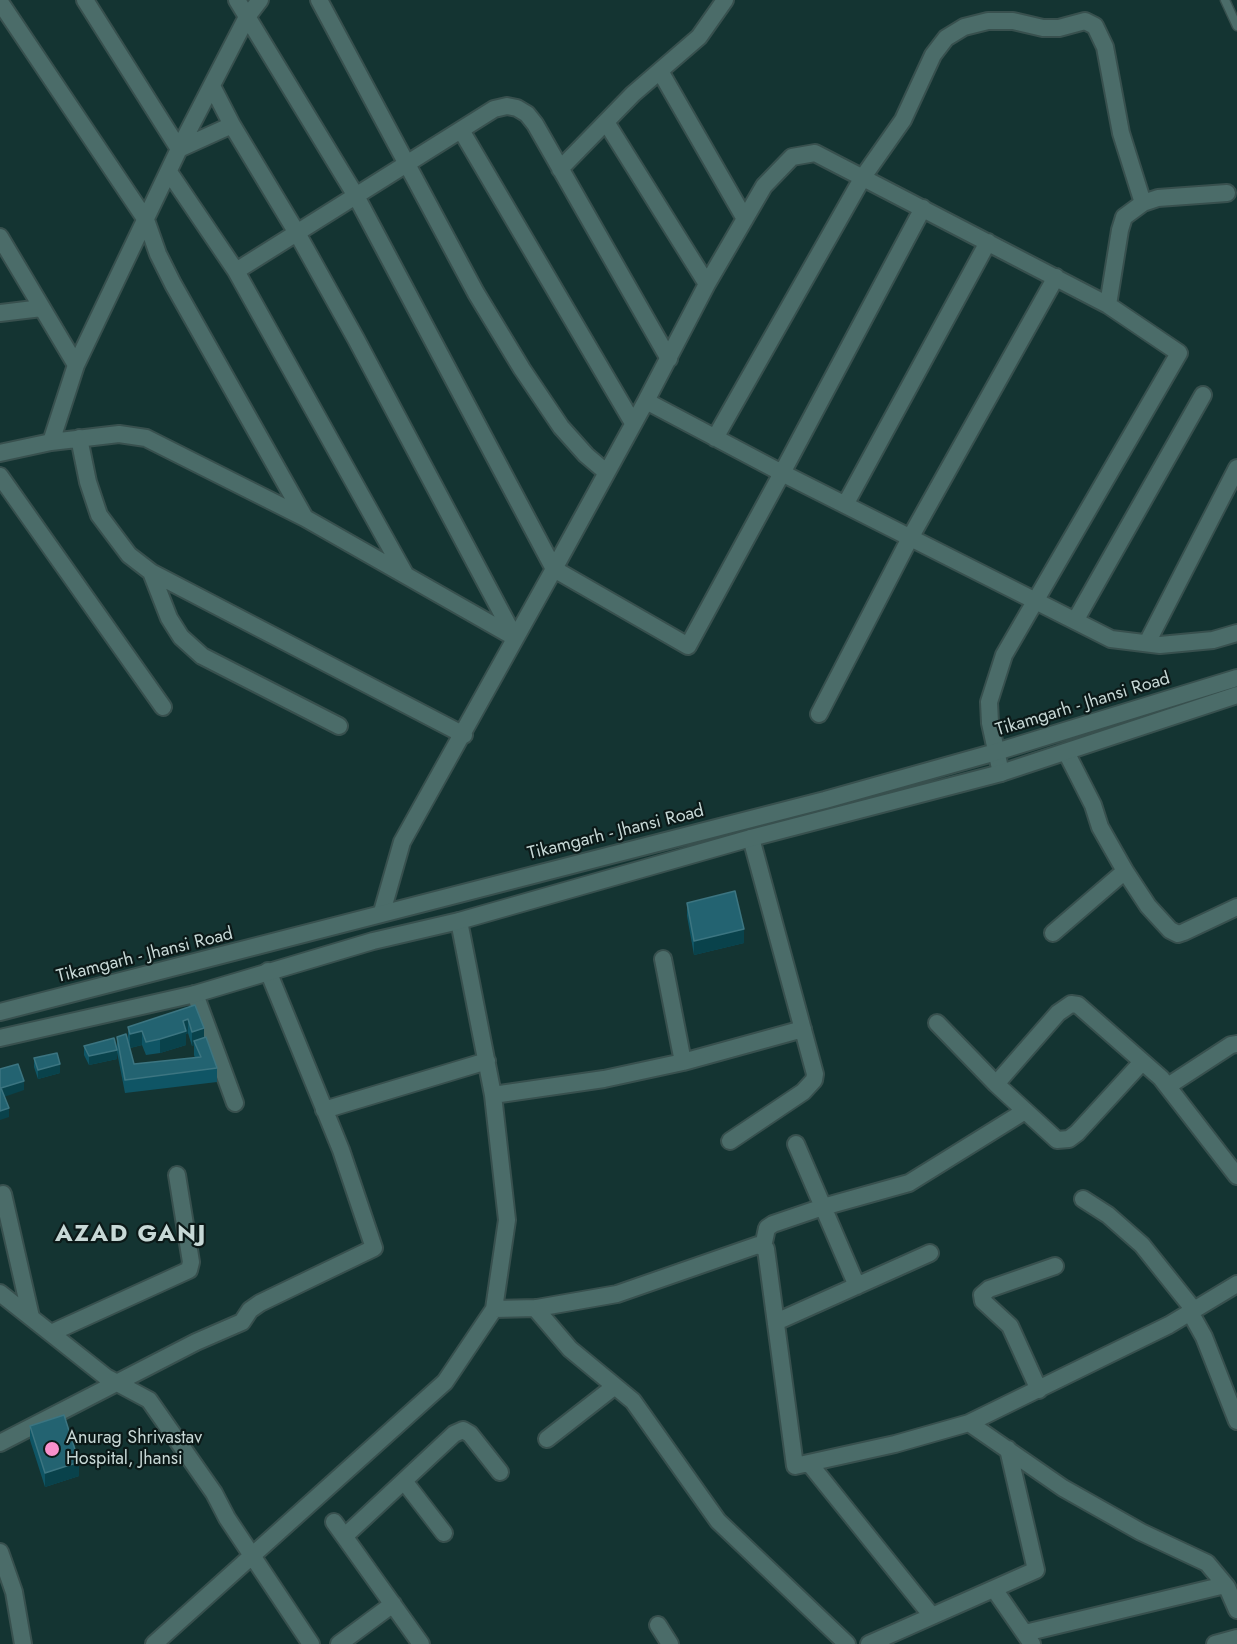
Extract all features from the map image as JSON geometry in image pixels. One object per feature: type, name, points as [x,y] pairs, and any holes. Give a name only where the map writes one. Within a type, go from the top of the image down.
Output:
[{"type":"street","points":[[85,0],[179,149]]},
{"type":"street","points":[[237,0],[356,196],[554,569],[688,646],[923,208]]},
{"type":"street","points":[[51,442],[76,364],[179,149],[213,88],[247,17],[260,0]]},
{"type":"street","points":[[319,0],[477,293],[522,369],[561,427],[586,455],[606,472]]},
{"type":"street","points":[[560,169],[660,71],[699,38],[725,0]]},
{"type":"street","points":[[0,2],[146,220],[172,284],[304,518]]},
{"type":"street","points":[[715,438],[863,177],[903,120],[933,55],[946,38],[964,27],[988,21],[1013,21],[1043,28],[1059,28],[1085,21],[1095,26],[1105,47],[1121,133],[1143,203]]},
{"type":"street","points":[[660,71],[745,219]]},
{"type":"street","points":[[213,88],[232,125],[297,233],[515,638]]},
{"type":"street","points":[[237,271],[494,109],[507,106],[517,108],[527,114],[535,124],[669,359]]},
{"type":"street","points":[[606,122],[707,284]]},
{"type":"street","points":[[179,149],[232,125]]},
{"type":"street","points":[[460,130],[633,423]]},
{"type":"street","points":[[382,912],[402,842],[464,735],[669,359],[707,284],[764,186],[792,157],[815,153],[863,177],[1108,305],[1179,353],[1004,655],[995,677],[989,702],[1001,773]]},
{"type":"street","points":[[169,172],[237,271],[405,575]]},
{"type":"street","points":[[1108,305],[1124,217],[1143,203],[1158,198],[1227,194]]},
{"type":"street","points":[[0,237],[76,364]]},
{"type":"street","points":[[845,506],[988,242]]},
{"type":"street","points":[[819,714],[910,538],[1056,277]]},
{"type":"street","points":[[0,313],[42,308]]},
{"type":"street","points":[[1075,621],[1203,395]]},
{"type":"street","points":[[646,401],[845,506],[1111,639],[1160,645],[1213,640],[1237,633]]},
{"type":"street","points":[[0,453],[80,438],[119,434],[146,438],[304,518],[515,638]]},
{"type":"street","points":[[80,438],[88,482],[99,515],[129,555],[152,572],[464,735]]},
{"type":"street","points":[[1147,643],[1237,468]]},
{"type":"street","points":[[3,487],[163,706]]},
{"type":"street","points":[[152,572],[169,618],[181,637],[202,656],[339,726]]},
{"type":"street","name":"Tikamgarh - Jhansi Road","points":[[0,1012],[825,800],[996,752],[1237,678]]},
{"type":"street","points":[[0,1038],[195,994],[373,941],[459,921],[751,838],[1001,773],[1237,695]]},
{"type":"street","points":[[1066,752],[1093,805],[1100,827],[1125,871],[1148,906],[1174,933],[1184,932],[1237,908]]},
{"type":"street","points":[[730,1141],[803,1092],[814,1080],[803,1029],[751,838]]},
{"type":"street","points":[[1053,933],[1125,871]]},
{"type":"street","points":[[524,876],[529,901]]},
{"type":"street","points":[[154,1644],[254,1557],[445,1382],[494,1309],[507,1220],[493,1095],[459,921]]},
{"type":"street","points":[[663,959],[683,1062]]},
{"type":"street","points":[[0,1443],[196,1342],[242,1322],[250,1310],[260,1304],[374,1248],[324,1110],[268,971]]},
{"type":"street","points":[[195,994],[235,1103]]},
{"type":"street","points":[[996,1084],[1058,1013],[1071,1004],[1078,1005],[1168,1086],[1237,1176]]},
{"type":"street","points":[[937,1023],[996,1084],[1057,1140],[1070,1139],[1142,1062]]},
{"type":"street","points":[[493,1095],[604,1079],[683,1062],[803,1029]]},
{"type":"street","points":[[1168,1086],[1231,1045],[1237,1044]]},
{"type":"street","points":[[324,1110],[487,1061]]},
{"type":"street","points":[[763,1248],[769,1226],[823,1206],[909,1184],[1025,1111]]},
{"type":"street","points":[[796,1144],[857,1286]]},
{"type":"street","points":[[51,1333],[189,1270],[191,1262],[177,1175]]},
{"type":"street","points":[[3,1194],[31,1317]]},
{"type":"street","points":[[1083,1199],[1108,1215],[1135,1238],[1192,1311],[1237,1421]]},
{"type":"street","points":[[494,1309],[535,1308],[617,1294],[758,1245],[766,1249],[795,1466],[895,1444],[969,1423],[1039,1390],[1192,1311],[1237,1284]]},
{"type":"street","points":[[776,1322],[930,1253]]},
{"type":"street","points":[[1039,1390],[1010,1326],[983,1301],[982,1295],[989,1289],[1055,1266]]},
{"type":"street","points":[[0,1293],[106,1377],[149,1400],[311,1644]]},
{"type":"street","points":[[535,1308],[570,1350],[633,1401],[718,1521],[847,1644]]},
{"type":"street","points":[[547,1439],[615,1386]]},
{"type":"street","points":[[969,1423],[1064,1488],[1121,1521],[1207,1563],[1225,1584],[1237,1610]]},
{"type":"street","points":[[346,1535],[454,1434],[463,1430],[470,1434],[500,1472]]},
{"type":"street","points":[[869,1644],[1034,1572],[1037,1565],[1008,1449]]},
{"type":"street","points":[[809,1463],[932,1616]]},
{"type":"street","points":[[404,1481],[444,1533]]},
{"type":"street","points":[[334,1522],[346,1535],[421,1644]]},
{"type":"street","points":[[0,1552],[14,1592],[23,1644]]},
{"type":"street","points":[[994,1589],[1028,1639],[1225,1584]]},
{"type":"street","points":[[339,1644],[393,1604]]},
{"type":"street","points":[[658,1624],[670,1644]]},
{"type":"street","points":[[1215,1644],[1237,1638]]},
{"type":"lane","points":[[1225,0],[1237,26]]},
{"type":"building","points":[[735,891],[744,929],[694,941],[687,903]]},
{"type":"building","points":[[195,1005],[204,1028],[192,1032],[188,1019],[183,1021],[186,1031],[160,1039],[146,1042],[142,1031],[130,1034],[128,1027]]},
{"type":"building","points":[[126,1034],[134,1064],[201,1057],[194,1041],[206,1037],[217,1068],[125,1080],[117,1037]]},
{"type":"building","points":[[114,1038],[117,1050],[89,1056],[84,1046]]},
{"type":"building","points":[[57,1053],[60,1064],[38,1070],[34,1058]]},
{"type":"building","points":[[18,1064],[24,1081],[1,1088],[9,1108],[0,1111],[0,1069]]},
{"type":"building","points":[[64,1415],[79,1462],[45,1473],[30,1426]]},
{"type":"place","name":"Anurag Shrivastav Hospital, Jhansi","points":[[52,1449]]},
{"type":"district","name":"AZAD GANJ","points":[[131,1235]]}]
